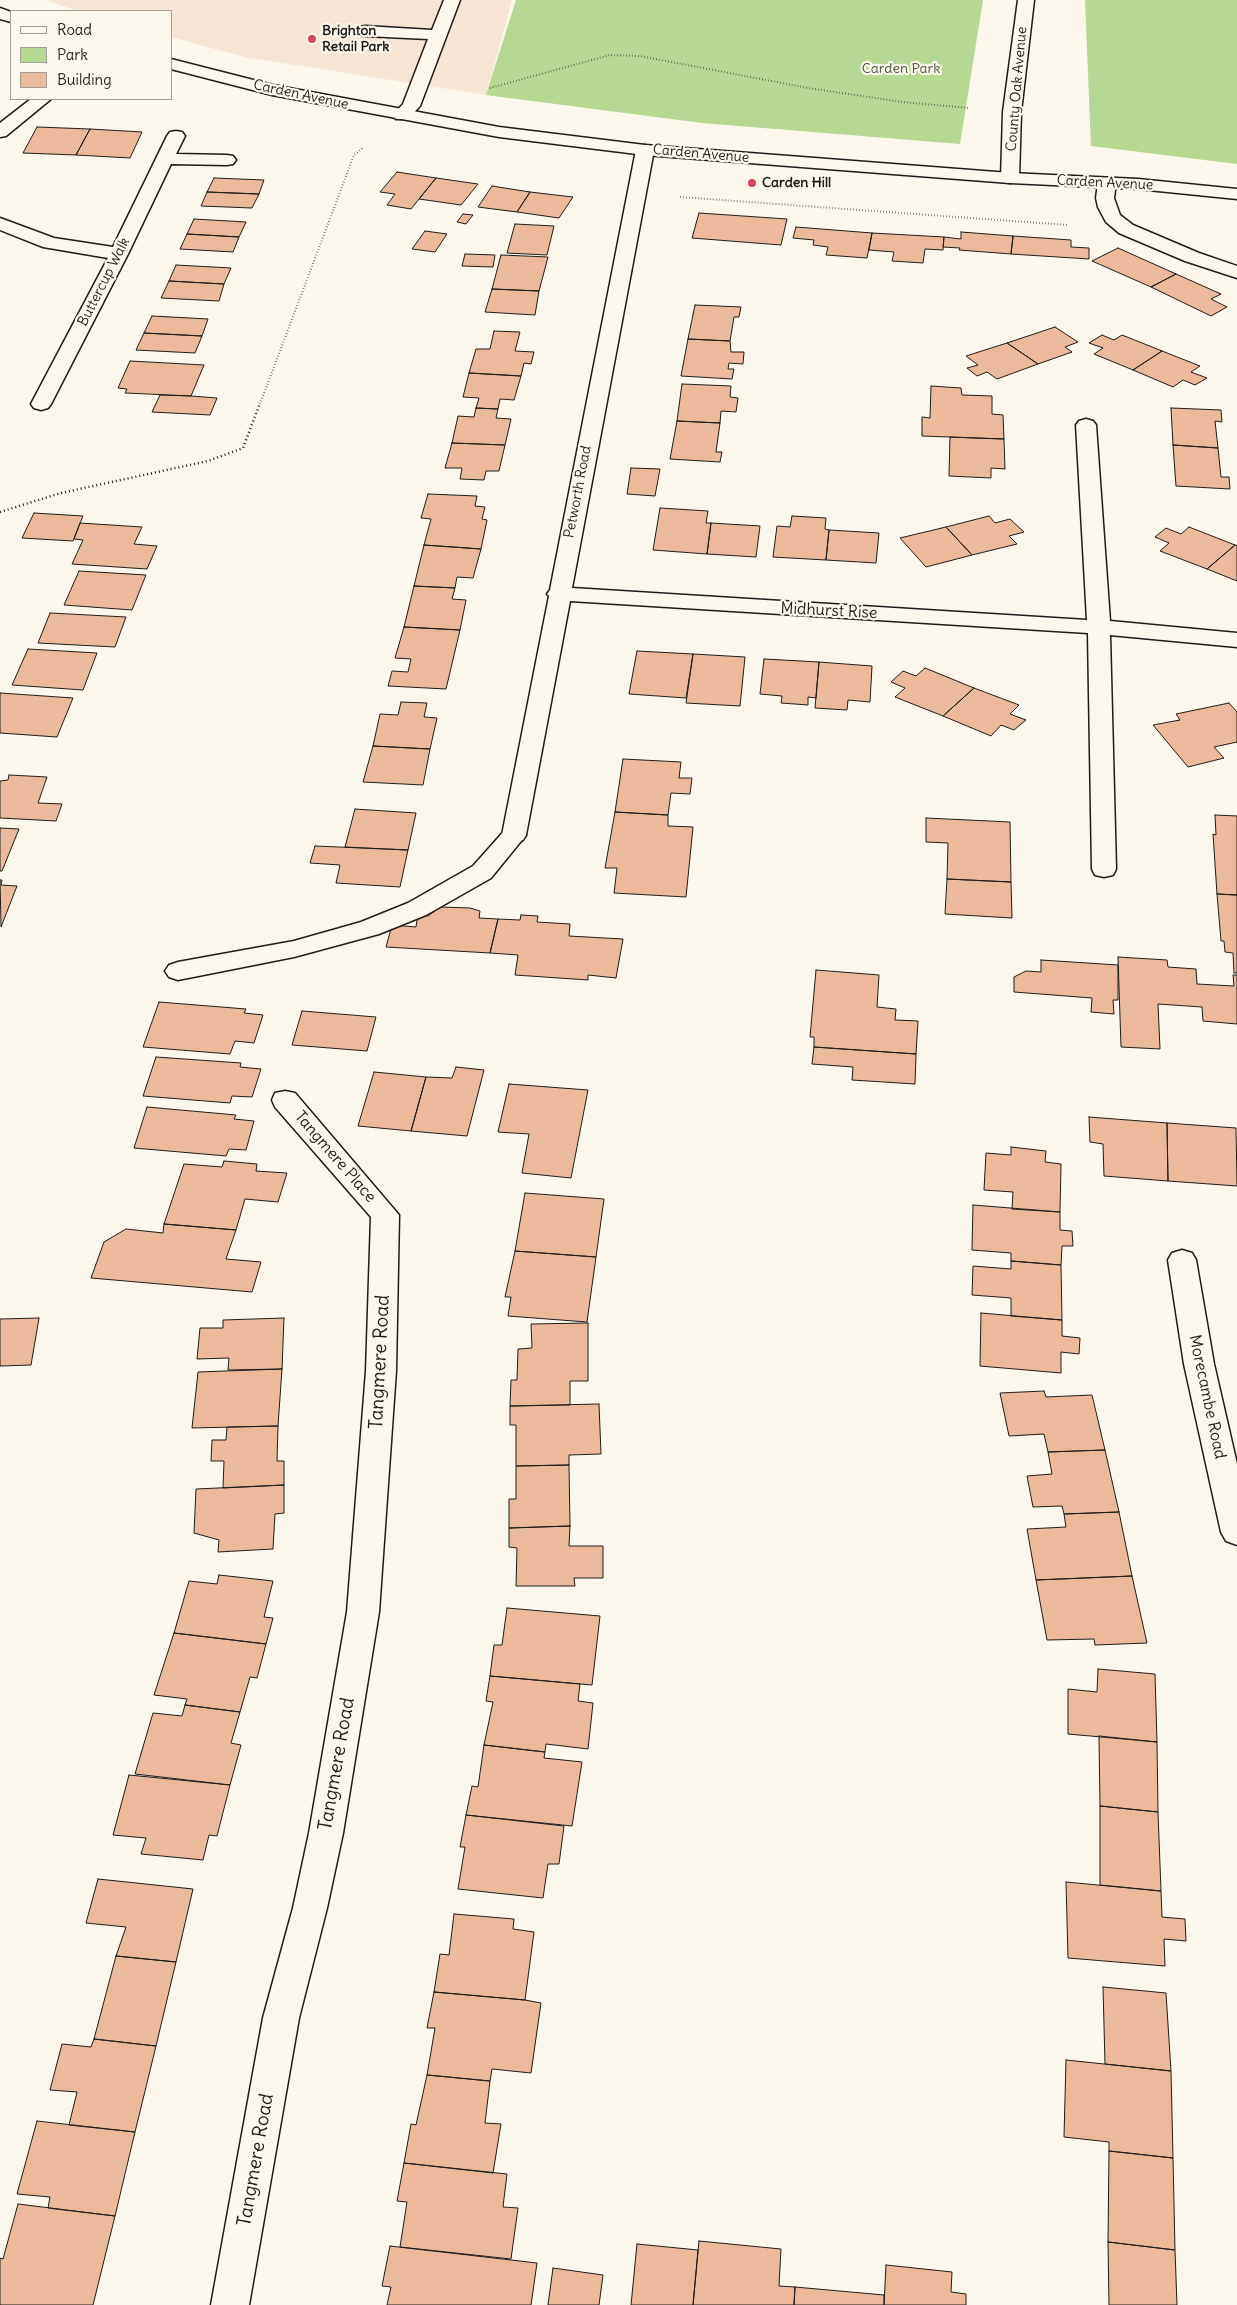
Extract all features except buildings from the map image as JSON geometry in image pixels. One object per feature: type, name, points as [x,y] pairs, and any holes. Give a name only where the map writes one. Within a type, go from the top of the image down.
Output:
[{"type":"street","points":[[402,115],[411,106],[452,0]]},
{"type":"street","name":"County Oak Avenue","points":[[1010,178],[1012,112],[1026,0]]},
{"type":"street","points":[[364,31],[437,35]]},
{"type":"street","name":"Carden Avenue","points":[[172,64],[272,90],[402,115],[499,132],[645,150],[1237,194]]},
{"type":"street","points":[[0,132],[22,112],[40,100]]},
{"type":"street","points":[[0,105],[22,112]]},
{"type":"street","name":"Buttercup Walk","points":[[41,404],[167,159],[176,136]]},
{"type":"street","name":"Petworth Road","points":[[178,971],[294,948],[370,928],[409,912],[482,872],[514,835],[558,594],[645,150]]},
{"type":"street","points":[[167,159],[227,160]]},
{"type":"street","points":[[1107,183],[1105,198],[1107,207],[1112,218],[1126,228],[1192,257],[1237,272]]},
{"type":"street","points":[[0,224],[50,244],[119,254]]},
{"type":"street","points":[[1086,425],[1099,627],[1104,869]]},
{"type":"street","name":"Midhurst Rise","points":[[558,594],[1099,627],[1237,640]]},
{"type":"street","name":"Tangmere Place","points":[[285,1100],[385,1215]]},
{"type":"street","name":"Tangmere Road","points":[[230,2305],[281,2018],[310,1908],[326,1833],[363,1612],[381,1371],[385,1215]]},
{"type":"street","name":"Morecambe Road","points":[[1182,1260],[1199,1364],[1237,1532]]},
{"type":"path","points":[[486,90],[610,55],[640,56],[808,88],[902,102],[1012,112]]},
{"type":"path","points":[[0,512],[62,494],[208,461],[243,448],[354,155],[402,115]]},
{"type":"path","points":[[635,194],[1126,228]]},
{"type":"shaded area","name":"Brighton Retail Park","points":[[46,0],[512,0],[486,95],[244,57],[172,37],[172,10],[75,10]]},
{"type":"green space","name":"Carden Park","points":[[516,0],[983,0],[960,144],[702,123],[486,95]]},
{"type":"green space","points":[[1085,0],[1237,0],[1237,164],[1091,146]]},
{"type":"place","name":"Brighton Retail Park","points":[[312,39]]},
{"type":"place","name":"Carden Hill","points":[[752,183]]}]
